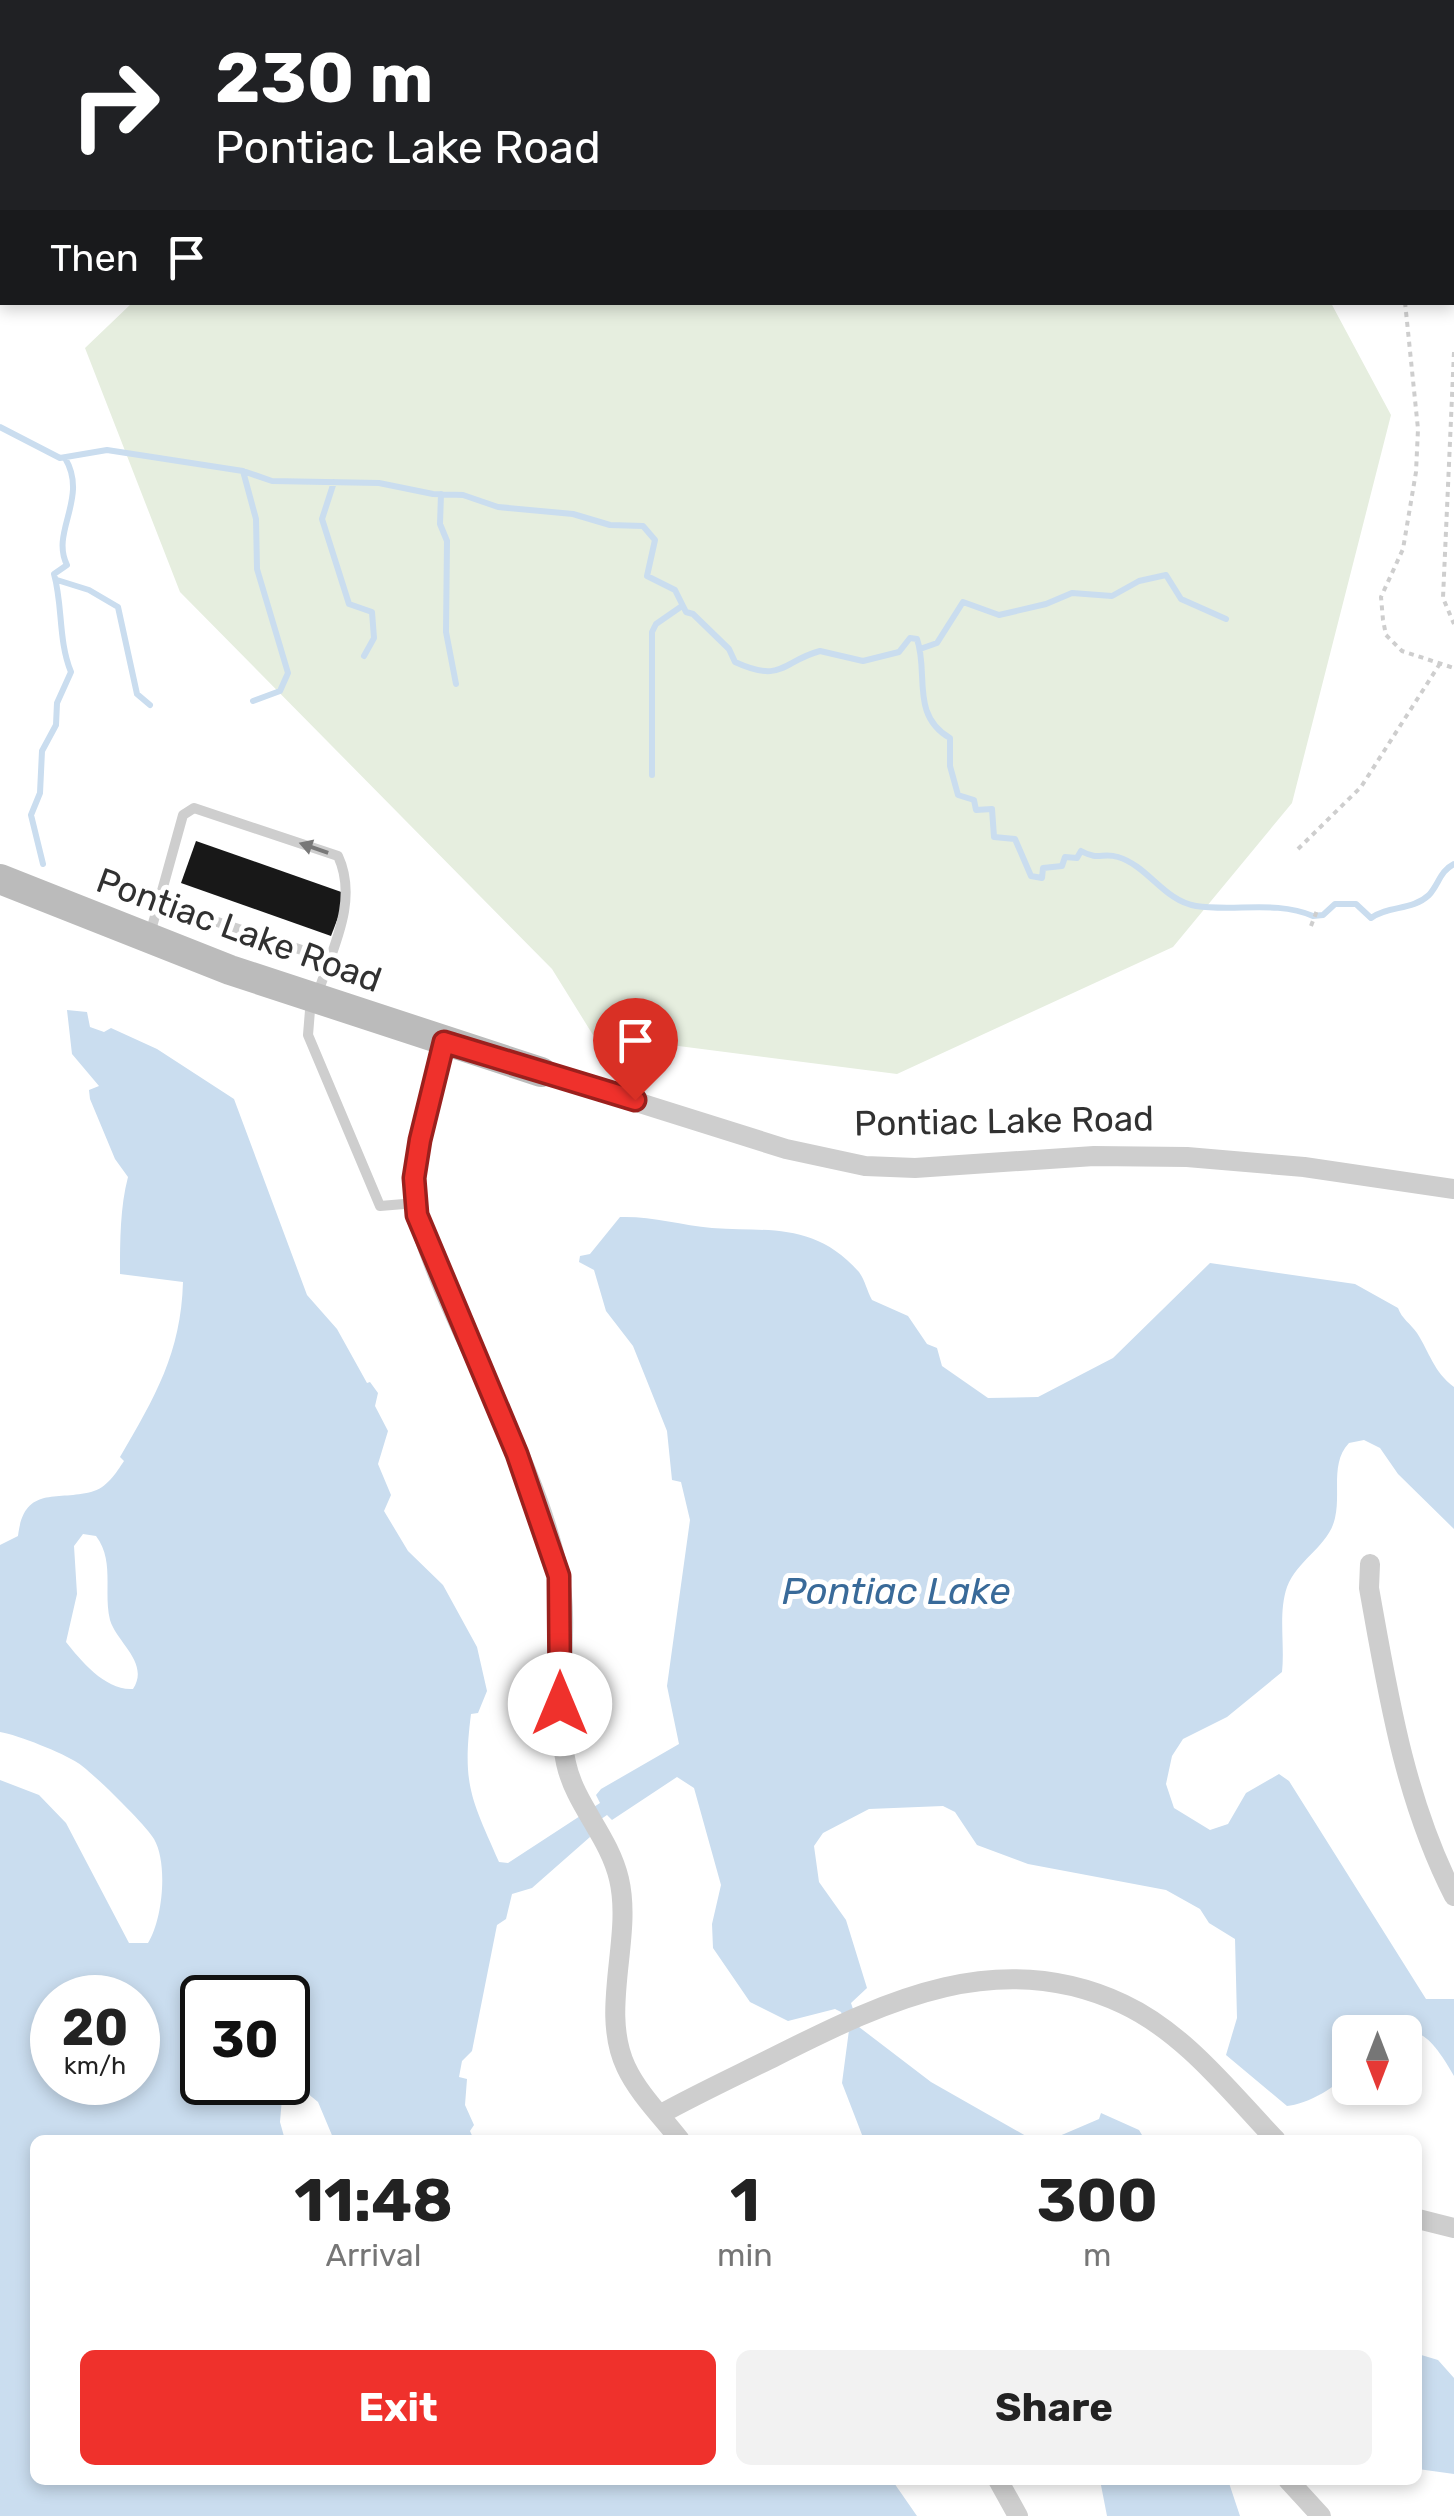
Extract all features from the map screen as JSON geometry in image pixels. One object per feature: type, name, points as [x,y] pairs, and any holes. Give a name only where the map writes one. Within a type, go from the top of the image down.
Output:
[{"type":"street","name":"Pontiac Lake Road","points":[[0,879],[148,940],[444,1042],[786,1148],[865,1166],[915,1168],[1094,1156],[1187,1157],[1304,1167],[1454,1189]]},
{"type":"street","points":[[444,1042],[420,1140],[416,1203],[424,1240],[517,1454],[559,1576],[562,1736],[578,1796],[604,1836],[620,1882],[618,2042],[626,2068],[676,2135]]},
{"type":"street","points":[[1370,1564],[1369,1588],[1396,1735],[1418,1814],[1454,1896]]},
{"type":"street","points":[[660,2114],[836,2024],[929,1988],[982,1980],[1036,1980],[1078,1987],[1124,2004],[1168,2032],[1271,2135]]},
{"type":"street","points":[[1422,2220],[1454,2228]]},
{"type":"street","points":[[1001,2485],[1018,2516]]},
{"type":"street","points":[[1293,2485],[1321,2516]]},
{"type":"lane","points":[[148,940],[160,903],[165,865],[183,814],[194,808],[338,856],[348,876],[346,906],[314,998],[308,1034],[380,1206],[416,1203]]},
{"type":"lane","points":[[160,903],[329,959]]},
{"type":"path","points":[[1406,305],[1410,315],[1409,370],[1418,429],[1416,472],[1402,550],[1381,597],[1382,620],[1386,635],[1402,652],[1454,668]]},
{"type":"path","points":[[1454,352],[1443,598],[1454,624]]},
{"type":"path","points":[[1298,850],[1361,787],[1442,662]]},
{"type":"path","points":[[1311,926],[1318,908]]},
{"type":"green space","points":[[130,305],[1332,305],[1391,415],[1292,803],[1173,947],[897,1074],[593,1035],[552,969],[180,592],[85,348]]},
{"type":"water","name":"Pontiac Lake","points":[[67,1010],[87,1012],[90,1027],[104,1032],[111,1028],[157,1049],[234,1099],[307,1295],[337,1329],[367,1383],[378,1393],[375,1406],[388,1431],[378,1464],[391,1495],[384,1511],[408,1551],[443,1585],[477,1647],[487,1691],[478,1713],[471,1714],[469,1775],[475,1806],[499,1862],[508,1863],[600,1803],[596,1795],[601,1789],[679,1744],[667,1686],[690,1520],[681,1482],[672,1480],[667,1431],[633,1346],[606,1311],[594,1270],[579,1262],[580,1256],[590,1254],[620,1217],[712,1228],[772,1230],[808,1237],[825,1245],[859,1272],[872,1300],[908,1316],[927,1344],[937,1348],[942,1366],[988,1398],[1038,1397],[1113,1358],[1210,1263],[1355,1284],[1398,1308],[1436,1368],[1454,1387],[1454,1529],[1398,1474],[1380,1448],[1364,1440],[1349,1443],[1340,1460],[1332,1528],[1287,1587],[1282,1672],[1227,1717],[1183,1739],[1172,1756],[1166,1784],[1174,1808],[1210,1830],[1228,1824],[1246,1793],[1279,1774],[1289,1781],[1426,1999],[1454,1999],[1454,2076],[1422,2036],[1422,2015],[1332,2015],[1332,2087],[1304,2102],[1287,2106],[1226,2055],[1237,2018],[1235,1939],[1209,1923],[1200,1909],[1166,1890],[1028,1864],[977,1845],[955,1812],[943,1806],[869,1809],[823,1833],[814,1846],[819,1882],[846,1920],[867,1988],[851,2003],[859,2027],[931,2082],[1024,2135],[862,2135],[842,2083],[849,2030],[841,2012],[835,2009],[788,2021],[750,2002],[713,1948],[712,1924],[721,1885],[694,1788],[677,1777],[612,1820],[607,1815],[588,1828],[590,1837],[532,1888],[512,1894],[506,1919],[497,1925],[472,2051],[462,2061],[459,2077],[467,2079],[465,2105],[474,2125],[472,2135],[332,2135],[318,2102],[310,2095],[310,1975],[180,1975],[180,2105],[281,2105],[284,2135],[30,2135],[30,2485],[895,2485],[917,2516],[0,2516],[0,1780],[39,1795],[66,1823],[129,1943],[148,1943],[162,1891],[161,1862],[154,1839],[118,1799],[71,1759],[0,1732],[0,1545],[18,1536],[21,1520],[35,1502],[91,1492],[114,1475],[164,1374],[181,1307],[183,1282],[120,1274],[122,1212],[128,1177],[115,1159],[89,1090],[99,1086],[72,1054]],"holes":[[[83,1534],[96,1536],[102,1546],[110,1620],[138,1670],[133,1689],[104,1680],[66,1642],[77,1594],[74,1546]]]},
{"type":"water","name":"Pontiac Lake","points":[[1101,2113],[1142,2135],[1062,2135],[1099,2119]]},
{"type":"water","points":[[1422,2355],[1438,2360],[1454,2378],[1454,2474],[1422,2470]]},
{"type":"water","points":[[1101,2485],[1230,2485],[1240,2516],[1107,2516]]},
{"type":"building","points":[[196,841],[347,894],[331,936],[181,883]]},
{"type":"waterway","points":[[0,427],[60,458],[107,450],[243,471],[272,481],[379,483],[433,494],[463,495],[498,507],[573,514],[610,525],[643,526],[655,540],[647,576],[675,590],[686,612],[693,614],[729,649],[735,662],[763,671],[781,669],[820,651],[863,661],[899,652],[910,638],[917,639],[925,706],[938,729],[950,738],[950,766],[958,795],[974,800],[976,810],[992,809],[994,837],[1015,839],[1031,876],[1042,878],[1043,868],[1062,866],[1065,857],[1077,858],[1081,851],[1129,861],[1175,898],[1196,906],[1270,907],[1313,916],[1323,915],[1335,904],[1356,904],[1371,918],[1422,900],[1454,864]]},
{"type":"waterway","points":[[43,864],[31,815],[40,793],[42,751],[56,725],[57,703],[71,672],[54,574],[67,565],[63,540],[73,487],[65,458]]},
{"type":"waterway","points":[[243,471],[256,519],[257,569],[288,673],[280,691],[253,701]]},
{"type":"waterway","points":[[334,482],[322,519],[349,604],[372,612],[374,638],[364,656]]},
{"type":"waterway","points":[[441,494],[440,524],[447,541],[446,632],[456,684]]},
{"type":"waterway","points":[[920,649],[937,643],[963,602],[999,615],[1046,604],[1072,593],[1112,596],[1139,581],[1166,575],[1181,599],[1226,619]]},
{"type":"waterway","points":[[57,580],[89,590],[118,607],[137,694],[150,705]]},
{"type":"waterway","points":[[652,775],[652,632],[656,624],[682,606]]},
{"type":"route","points":[[560,1704],[559,1576],[517,1454],[424,1240],[414,1178],[444,1042],[635,1100]]}]
